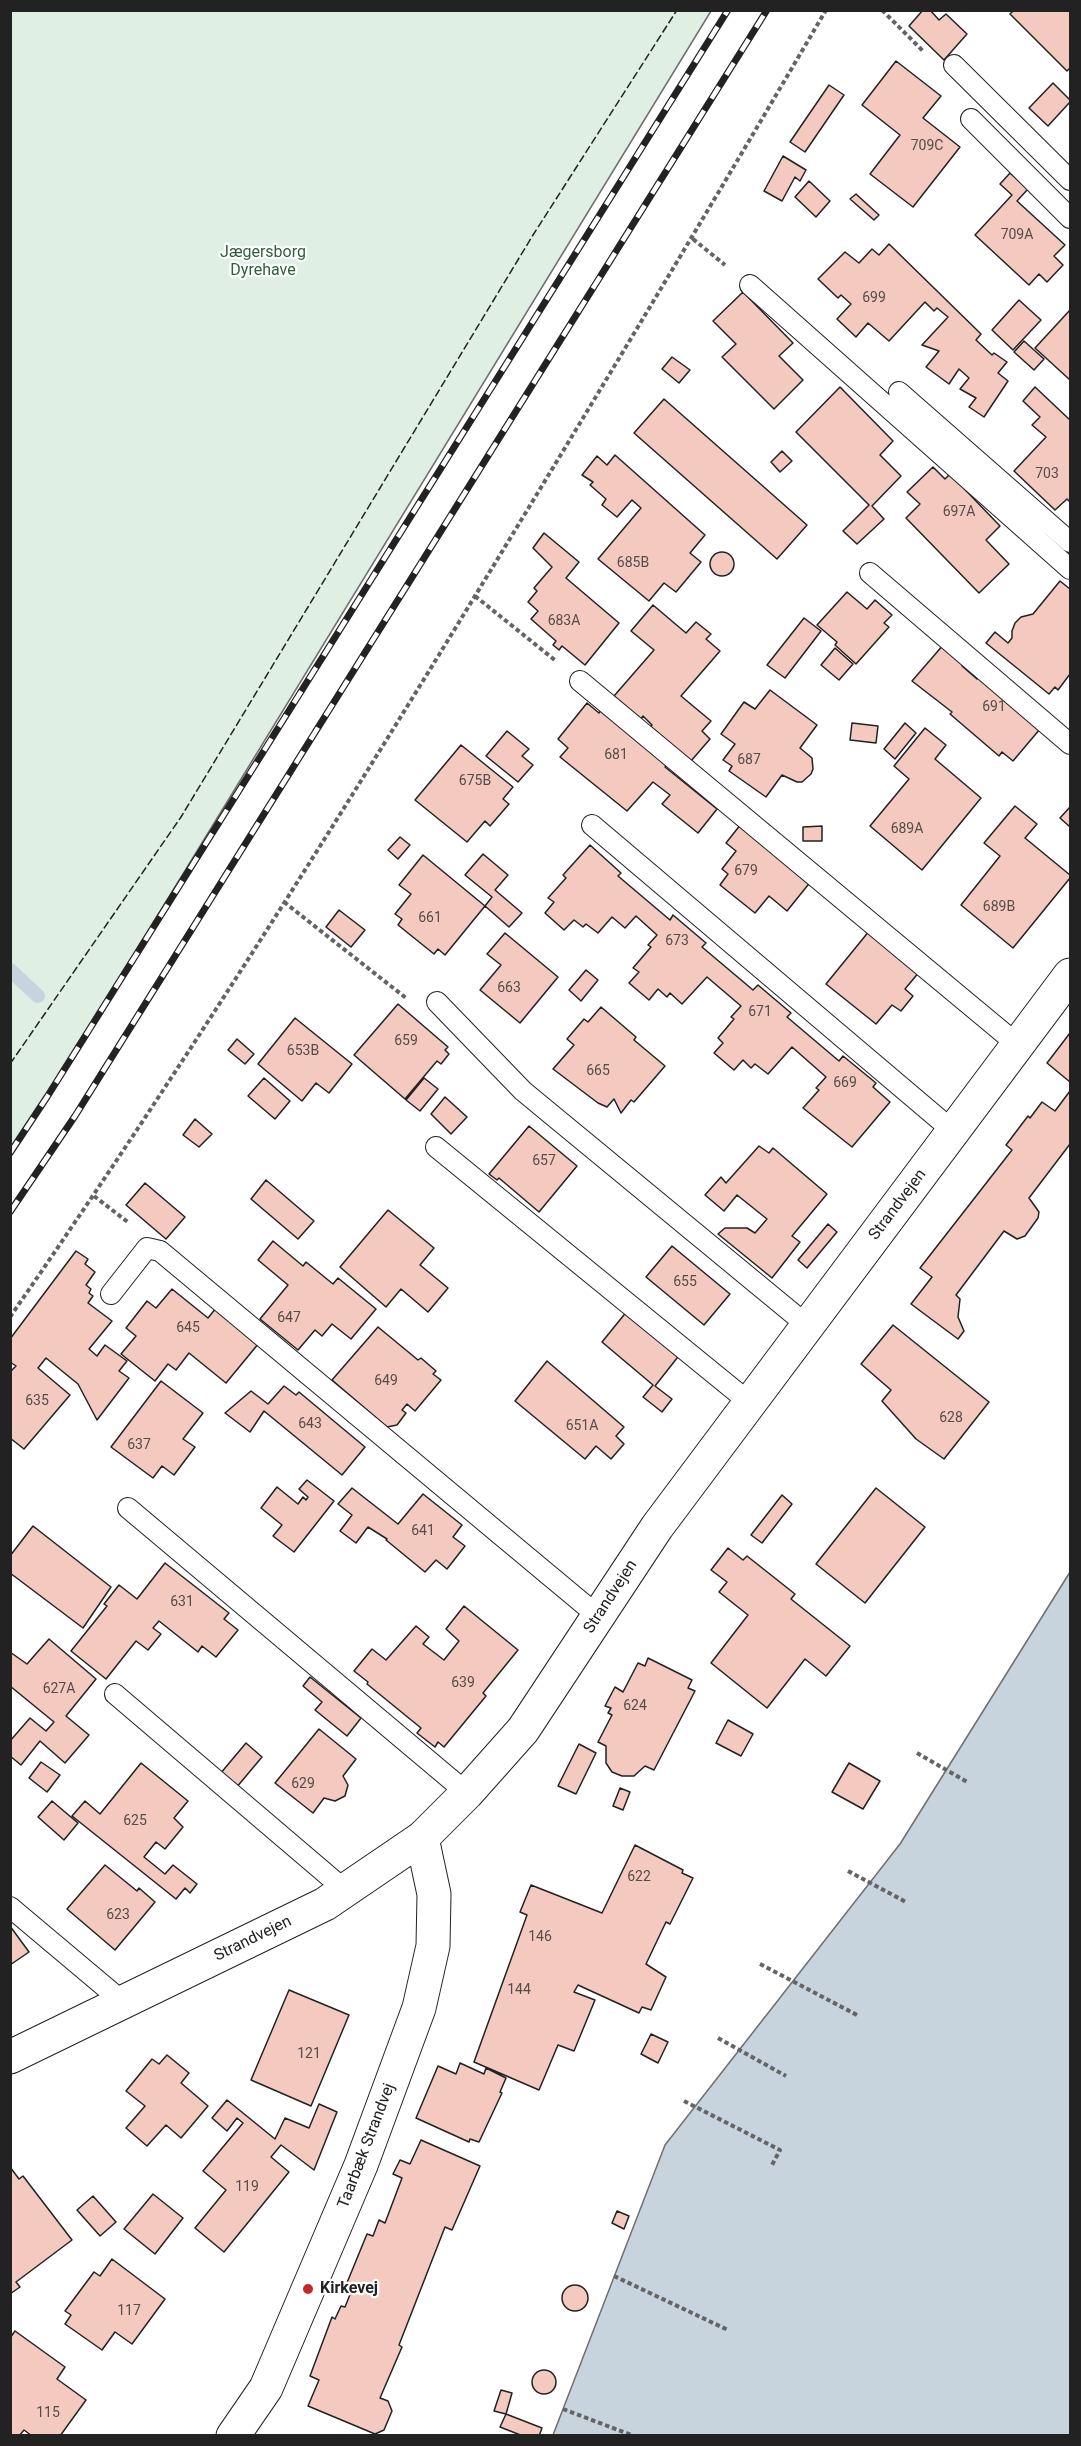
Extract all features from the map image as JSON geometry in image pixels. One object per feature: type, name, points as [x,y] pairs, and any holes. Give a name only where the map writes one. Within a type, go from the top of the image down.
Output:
[{"type":"main road","name":"Strandvejen","points":[[10,2057],[325,1904],[422,1838],[467,1793],[523,1730],[657,1527],[1071,975]]},
{"type":"main road","name":"Taarbæk Strandvej","points":[[233,2436],[266,2388],[361,2165],[419,2008],[433,1946],[434,1904],[422,1838]]},
{"type":"lane","points":[[954,65],[1071,180]]},
{"type":"lane","points":[[971,119],[1071,218]]},
{"type":"lane","points":[[750,285],[1071,569]]},
{"type":"lane","points":[[899,392],[1071,542]]},
{"type":"lane","points":[[870,573],[1071,744]]},
{"type":"lane","points":[[580,681],[1018,1046]]},
{"type":"lane","points":[[592,825],[953,1131]]},
{"type":"lane","points":[[437,1002],[523,1091],[808,1326]]},
{"type":"lane","points":[[436,1147],[750,1403]]},
{"type":"lane","points":[[111,1294],[147,1248],[160,1251],[598,1616]]},
{"type":"lane","points":[[128,1509],[467,1793]]},
{"type":"lane","points":[[115,1694],[345,1890]]},
{"type":"lane","points":[[10,1907],[123,2002]]},
{"type":"path","points":[[10,1317],[94,1196],[369,771],[693,239],[826,10]]},
{"type":"path","points":[[882,10],[943,70],[954,65]]},
{"type":"path","points":[[693,239],[750,285]]},
{"type":"path","points":[[475,596],[580,681]]},
{"type":"path","points":[[284,902],[410,1001],[437,1002]]},
{"type":"path","points":[[94,1196],[130,1224],[147,1248]]},
{"type":"path","points":[[917,1753],[969,1783]]},
{"type":"path","points":[[848,1871],[906,1902]]},
{"type":"path","points":[[760,1964],[856,2015]]},
{"type":"path","points":[[718,2038],[786,2076]]},
{"type":"path","points":[[684,2101],[780,2150],[771,2167]]},
{"type":"path","points":[[614,2276],[728,2330]]},
{"type":"path","points":[[563,2409],[634,2436]]},
{"type":"green space","name":"Jægersborg Dyrehave","points":[[10,11],[711,11],[11,1155]]},
{"type":"shaded area","points":[[1070,1572],[1070,2435],[553,2435],[665,2145],[900,1844]]},
{"type":"building","points":[[923,10],[930,10],[939,20],[946,14],[967,34],[944,60],[909,26]]},
{"type":"building","points":[[1014,10],[1070,10],[1070,68],[1067,71],[1010,14]]},
{"type":"building","points":[[896,61],[941,96],[923,118],[960,147],[913,207],[870,174],[900,135],[862,105]]},
{"type":"building","points":[[1053,83],[1070,102],[1048,126],[1029,108]]},
{"type":"building","points":[[829,85],[844,95],[805,152],[790,142]]},
{"type":"building","points":[[783,156],[806,170],[800,181],[795,177],[782,201],[764,191]]},
{"type":"building","points":[[1010,173],[1028,189],[1017,201],[1065,245],[1054,256],[1063,265],[1047,282],[1039,274],[1029,285],[975,235],[1012,195],[1000,184]]},
{"type":"building","points":[[809,181],[830,201],[816,217],[795,197]]},
{"type":"building","points":[[856,194],[879,215],[874,220],[850,199]]},
{"type":"building","points":[[889,244],[981,334],[976,340],[992,355],[994,353],[1007,362],[998,373],[1008,381],[984,417],[969,407],[976,398],[960,389],[969,378],[959,369],[949,384],[926,367],[939,351],[922,345],[948,317],[937,308],[934,311],[925,302],[889,341],[868,323],[856,337],[837,319],[851,304],[841,295],[838,298],[818,279],[845,252],[859,263],[872,249],[879,255]]},
{"type":"building","points":[[743,292],[793,343],[779,356],[803,380],[774,409],[722,357],[736,344],[713,321]]},
{"type":"building","points":[[1019,300],[1041,320],[1013,350],[992,330]]},
{"type":"building","points":[[1070,310],[1070,380],[1035,348]]},
{"type":"building","points":[[1024,341],[1044,359],[1034,370],[1014,352]]},
{"type":"building","points":[[672,357],[690,370],[679,383],[662,369]]},
{"type":"building","points":[[840,387],[893,441],[880,455],[901,476],[872,506],[884,519],[857,544],[843,531],[869,505],[796,432]]},
{"type":"building","points":[[1035,387],[1070,420],[1070,502],[1067,499],[1055,510],[1014,471],[1046,437],[1032,425],[1040,417],[1023,401]]},
{"type":"building","points":[[664,399],[807,525],[777,559],[634,433]]},
{"type":"building","points":[[782,451],[792,461],[780,472],[771,462]]},
{"type":"building","points":[[615,455],[705,535],[690,553],[701,562],[676,592],[664,583],[649,601],[598,559],[641,508],[632,500],[617,517],[602,505],[606,499],[590,485],[593,482],[582,475],[597,456],[607,465]]},
{"type":"building","points":[[933,467],[945,479],[950,474],[1000,526],[986,540],[1009,564],[979,593],[906,518],[920,504],[907,492]]},
{"type":"building","points":[[544,533],[579,562],[566,578],[619,623],[585,665],[562,646],[559,650],[553,645],[556,641],[531,619],[538,611],[528,602],[537,591],[534,588],[552,567],[533,548]]},
{"type":"building","points":[[722,552],[731,555],[734,564],[731,573],[722,576],[713,573],[710,564],[713,555]]},
{"type":"building","points":[[1060,581],[1070,589],[1070,674],[1058,690],[1055,687],[1049,694],[986,643],[995,632],[1008,643],[1012,638],[1015,623],[1021,617],[1033,614]]},
{"type":"building","points":[[847,592],[867,609],[875,600],[892,615],[884,623],[889,627],[856,664],[835,645],[837,642],[817,625]]},
{"type":"building","points":[[653,605],[686,633],[696,622],[711,634],[706,639],[720,651],[681,696],[711,721],[702,731],[710,739],[691,761],[651,727],[652,725],[643,716],[641,719],[614,696],[654,650],[631,631]]},
{"type":"building","points":[[804,618],[821,631],[785,678],[767,665]]},
{"type":"building","points":[[944,644],[966,662],[962,666],[977,679],[983,672],[1040,729],[1013,761],[1002,752],[999,756],[950,714],[952,712],[912,681]]},
{"type":"building","points":[[835,648],[853,664],[839,680],[821,665]]},
{"type":"building","points":[[770,690],[817,725],[800,748],[812,758],[811,774],[802,782],[782,775],[766,797],[729,771],[732,766],[723,760],[735,744],[721,734],[744,702],[755,709]]},
{"type":"building","points":[[587,703],[599,713],[601,710],[668,764],[665,767],[717,809],[698,833],[662,804],[670,795],[653,782],[627,811],[560,757],[568,748],[558,739]]},
{"type":"building","points":[[852,723],[878,726],[876,743],[850,740]]},
{"type":"building","points":[[905,723],[916,733],[895,759],[884,749]]},
{"type":"building","points":[[925,728],[946,745],[935,759],[981,798],[922,870],[870,826],[909,779],[894,766]]},
{"type":"building","points":[[507,731],[529,749],[522,756],[533,765],[518,782],[486,756]]},
{"type":"building","points":[[461,745],[513,787],[503,799],[509,804],[490,826],[485,821],[467,842],[415,800]]},
{"type":"building","points":[[1015,806],[1037,824],[1025,838],[1070,875],[1070,878],[1013,948],[961,905],[1000,856],[984,843]]},
{"type":"building","points":[[1070,807],[1070,827],[1060,818]]},
{"type":"building","points":[[741,824],[812,880],[787,911],[769,896],[755,913],[720,885],[728,874],[722,869],[736,851],[726,843]]},
{"type":"building","points":[[822,826],[822,841],[803,841],[803,827]]},
{"type":"building","points":[[400,837],[410,845],[398,859],[388,850]]},
{"type":"building","points":[[590,845],[621,873],[618,876],[670,920],[673,915],[706,943],[702,947],[753,990],[758,985],[791,1013],[787,1017],[839,1061],[843,1056],[876,1083],[873,1087],[890,1102],[852,1147],[803,1108],[819,1090],[816,1088],[826,1077],[792,1047],[768,1074],[755,1064],[751,1068],[743,1060],[734,1070],[714,1053],[723,1043],[718,1038],[734,1019],[731,1017],[741,1006],[707,977],[682,1004],[670,993],[667,997],[658,989],[649,1000],[629,983],[639,972],[633,968],[651,947],[648,945],[657,935],[636,916],[625,928],[612,917],[598,933],[586,924],[583,927],[574,920],[564,930],[545,913],[554,902],[548,898],[566,878],[563,875]]},
{"type":"building","points":[[483,854],[508,875],[495,890],[522,913],[509,927],[485,906],[492,897],[465,875]]},
{"type":"building","points":[[423,855],[485,906],[445,955],[438,949],[434,954],[398,925],[402,919],[395,914],[411,894],[399,885]]},
{"type":"building","points":[[339,910],[365,930],[351,947],[326,927]]},
{"type":"building","points":[[870,930],[920,971],[905,989],[913,996],[901,1011],[892,1005],[876,1024],[826,984]]},
{"type":"building","points":[[505,933],[558,977],[520,1023],[480,990],[501,965],[487,954]]},
{"type":"building","points":[[586,970],[598,980],[581,1001],[569,990]]},
{"type":"building","points":[[398,1004],[448,1047],[445,1050],[449,1054],[441,1064],[437,1061],[405,1099],[354,1055]]},
{"type":"building","points":[[601,1007],[636,1037],[634,1040],[665,1066],[634,1102],[631,1100],[621,1113],[614,1099],[607,1107],[598,1103],[553,1069],[574,1045],[567,1039],[584,1019],[588,1022]]},
{"type":"building","points":[[295,1018],[352,1064],[329,1093],[316,1083],[302,1101],[258,1064]]},
{"type":"building","points":[[1070,1033],[1070,1082],[1047,1063]]},
{"type":"building","points":[[237,1039],[254,1054],[245,1064],[228,1050]]},
{"type":"building","points":[[264,1078],[290,1101],[275,1119],[248,1096]]},
{"type":"building","points":[[424,1078],[438,1089],[420,1111],[406,1100]]},
{"type":"building","points":[[1070,1091],[1070,1144],[1029,1198],[1039,1212],[1038,1218],[1025,1236],[1017,1239],[1004,1231],[956,1295],[960,1299],[958,1317],[964,1331],[958,1339],[911,1304],[932,1277],[920,1268],[1012,1150],[1006,1145],[1028,1116],[1030,1118],[1042,1102],[1055,1111]]},
{"type":"building","points":[[445,1097],[467,1117],[451,1134],[431,1114]]},
{"type":"building","points":[[195,1119],[212,1134],[199,1147],[183,1135]]},
{"type":"building","points":[[529,1126],[577,1166],[539,1212],[499,1178],[497,1180],[489,1174]]},
{"type":"building","points":[[759,1146],[769,1153],[773,1148],[827,1194],[792,1236],[800,1242],[772,1278],[718,1234],[725,1228],[747,1228],[755,1233],[767,1219],[737,1195],[724,1211],[705,1195],[721,1177],[726,1183]]},
{"type":"building","points":[[266,1180],[314,1221],[298,1239],[251,1199]]},
{"type":"building","points":[[145,1183],[185,1217],[166,1239],[126,1205]]},
{"type":"building","points":[[388,1210],[434,1248],[420,1265],[448,1288],[428,1312],[401,1289],[386,1307],[340,1267]]},
{"type":"building","points":[[828,1224],[837,1232],[807,1268],[798,1260]]},
{"type":"building","points":[[273,1241],[303,1266],[306,1262],[333,1284],[338,1278],[376,1309],[351,1339],[332,1324],[322,1336],[315,1330],[298,1350],[260,1319],[288,1285],[258,1260]]},
{"type":"building","points":[[672,1246],[730,1294],[704,1325],[646,1277]]},
{"type":"building","points":[[76,1251],[88,1259],[85,1264],[95,1272],[86,1285],[91,1289],[89,1293],[93,1296],[88,1303],[112,1321],[89,1349],[97,1356],[105,1345],[127,1361],[119,1371],[129,1378],[97,1420],[78,1384],[46,1358],[38,1368],[70,1395],[24,1449],[10,1438],[10,1372],[16,1366],[10,1362],[10,1339]]},
{"type":"building","points":[[172,1289],[208,1318],[216,1308],[259,1343],[226,1383],[189,1353],[176,1370],[168,1364],[155,1381],[121,1354],[136,1336],[126,1328],[147,1301],[156,1308]]},
{"type":"building","points":[[628,1310],[681,1353],[655,1386],[672,1399],[662,1412],[643,1397],[653,1385],[602,1342]]},
{"type":"building","points":[[893,1325],[989,1402],[944,1459],[916,1439],[882,1401],[891,1390],[861,1364]]},
{"type":"building","points":[[378,1327],[418,1360],[421,1358],[436,1371],[433,1374],[441,1380],[415,1411],[407,1404],[402,1410],[406,1413],[397,1425],[387,1427],[332,1380]]},
{"type":"building","points":[[547,1361],[624,1427],[616,1436],[624,1444],[611,1459],[596,1446],[585,1459],[515,1401]]},
{"type":"building","points":[[161,1381],[203,1413],[183,1439],[195,1447],[174,1475],[162,1466],[153,1478],[111,1447]]},
{"type":"building","points":[[284,1386],[296,1395],[299,1392],[365,1447],[342,1475],[264,1411],[250,1432],[225,1413],[251,1391],[268,1404]]},
{"type":"building","points":[[307,1480],[334,1501],[294,1552],[273,1536],[282,1525],[261,1508],[277,1487],[298,1504],[303,1497],[306,1500],[308,1497],[299,1489]]},
{"type":"building","points":[[352,1488],[398,1524],[423,1494],[462,1525],[453,1537],[465,1546],[447,1569],[436,1560],[425,1572],[387,1539],[368,1527],[356,1543],[340,1531],[352,1515],[338,1504]]},
{"type":"building","points":[[876,1488],[925,1527],[865,1603],[816,1564]]},
{"type":"building","points":[[782,1495],[792,1504],[762,1543],[751,1535]]},
{"type":"building","points":[[33,1526],[111,1587],[83,1628],[10,1573],[10,1556]]},
{"type":"building","points":[[728,1548],[743,1560],[747,1556],[795,1594],[791,1599],[850,1646],[826,1676],[805,1659],[767,1708],[711,1663],[748,1615],[719,1592],[727,1582],[711,1570]]},
{"type":"building","points":[[165,1563],[229,1613],[224,1619],[238,1630],[216,1657],[202,1646],[198,1652],[159,1621],[153,1628],[161,1634],[148,1650],[136,1641],[106,1679],[71,1651],[107,1606],[104,1604],[119,1585],[137,1599]]},
{"type":"building","points":[[464,1606],[518,1650],[483,1693],[486,1696],[444,1747],[438,1742],[435,1747],[417,1733],[421,1728],[354,1671],[372,1649],[386,1660],[416,1626],[429,1637],[423,1644],[444,1660],[459,1641],[446,1629]]},
{"type":"building","points":[[49,1639],[96,1679],[66,1716],[89,1735],[65,1763],[40,1741],[21,1765],[10,1756],[10,1741],[30,1718],[46,1731],[54,1722],[10,1686],[10,1652],[27,1664]]},
{"type":"building","points":[[648,1658],[692,1680],[688,1688],[695,1691],[654,1770],[645,1766],[634,1776],[622,1776],[612,1772],[606,1763],[606,1746],[598,1742],[612,1715],[608,1713],[611,1708],[605,1706],[615,1687],[623,1692],[638,1663],[645,1666]]},
{"type":"building","points":[[310,1677],[361,1718],[347,1736],[315,1710],[322,1702],[303,1686]]},
{"type":"building","points":[[728,1720],[753,1734],[741,1756],[716,1743]]},
{"type":"building","points":[[319,1729],[356,1759],[343,1776],[348,1785],[345,1796],[335,1801],[324,1798],[313,1813],[275,1783]]},
{"type":"building","points":[[246,1743],[262,1757],[236,1788],[220,1774]]},
{"type":"building","points":[[579,1744],[596,1753],[576,1794],[558,1786]]},
{"type":"building","points":[[41,1762],[60,1775],[47,1792],[29,1778]]},
{"type":"building","points":[[141,1763],[188,1801],[174,1818],[183,1827],[165,1849],[156,1842],[144,1857],[165,1874],[173,1865],[197,1884],[190,1893],[185,1888],[176,1899],[72,1816],[85,1801],[100,1814]]},
{"type":"building","points":[[849,1763],[880,1781],[863,1809],[832,1792]]},
{"type":"building","points":[[620,1788],[630,1792],[623,1810],[613,1806]]},
{"type":"building","points":[[52,1801],[78,1823],[64,1840],[38,1817]]},
{"type":"building","points":[[635,1845],[683,1870],[682,1873],[693,1878],[670,1924],[666,1922],[646,1964],[666,1977],[651,2010],[642,2007],[639,2013],[578,1985],[574,1992],[595,2000],[574,2051],[558,2045],[539,2090],[474,2062],[527,1915],[520,1912],[531,1885],[602,1913]]},
{"type":"building","points":[[105,1865],[137,1891],[139,1888],[155,1902],[115,1950],[67,1909]]},
{"type":"building","points":[[10,1926],[29,1952],[10,1965]]},
{"type":"building","points":[[289,1990],[349,2015],[311,2106],[251,2080]]},
{"type":"building","points":[[651,2034],[668,2042],[658,2063],[641,2054]]},
{"type":"building","points":[[167,2055],[189,2073],[181,2083],[208,2106],[181,2138],[166,2125],[147,2146],[126,2128],[145,2106],[126,2091],[152,2059],[159,2064]]},
{"type":"building","points":[[460,2063],[484,2074],[486,2068],[506,2078],[500,2092],[502,2093],[479,2142],[470,2139],[469,2142],[416,2118],[438,2066],[456,2074]]},
{"type":"building","points":[[227,2100],[275,2139],[285,2118],[309,2128],[319,2104],[337,2112],[314,2170],[281,2145],[271,2157],[289,2172],[224,2252],[195,2228],[226,2190],[203,2171],[243,2123],[237,2118],[227,2131],[212,2118]]},
{"type":"building","points":[[421,2140],[480,2166],[452,2230],[445,2227],[399,2345],[402,2347],[380,2398],[388,2401],[392,2411],[384,2430],[375,2434],[308,2406],[319,2380],[310,2376],[332,2317],[335,2319],[341,2306],[345,2307],[351,2292],[344,2290],[367,2234],[373,2236],[379,2220],[385,2223],[402,2178],[393,2174],[400,2160],[410,2164]]},
{"type":"building","points":[[10,2167],[19,2179],[23,2176],[72,2240],[16,2282],[20,2287],[10,2294]]},
{"type":"building","points":[[153,2194],[183,2218],[155,2254],[124,2229]]},
{"type":"building","points":[[93,2196],[116,2222],[100,2236],[77,2210]]},
{"type":"building","points":[[617,2211],[629,2216],[624,2229],[612,2223]]},
{"type":"building","points":[[112,2259],[165,2299],[132,2344],[115,2332],[102,2350],[65,2324],[71,2315],[65,2311],[94,2272],[100,2276]]},
{"type":"building","points":[[575,2285],[584,2289],[588,2298],[584,2307],[575,2311],[566,2307],[562,2298],[566,2289]]},
{"type":"building","points":[[15,2331],[65,2367],[57,2379],[86,2400],[60,2436],[32,2436],[24,2430],[19,2436],[10,2436],[10,2338]]},
{"type":"building","points":[[544,2370],[553,2373],[556,2382],[553,2391],[544,2394],[535,2391],[532,2382],[535,2373]]},
{"type":"building","points":[[501,2390],[512,2393],[506,2414],[494,2411]]},
{"type":"building","points":[[506,2414],[542,2428],[539,2436],[523,2436],[500,2427]]},
{"type":"waterway","points":[[10,970],[38,996]]},
{"type":"railway","points":[[10,1153],[728,10]]},
{"type":"railway","points":[[10,1212],[75,1116],[767,10]]},
{"type":"fence","points":[[10,1064],[181,817],[533,235],[677,10]]},
{"type":"place","name":"Kirkevej","points":[[308,2289]]}]
